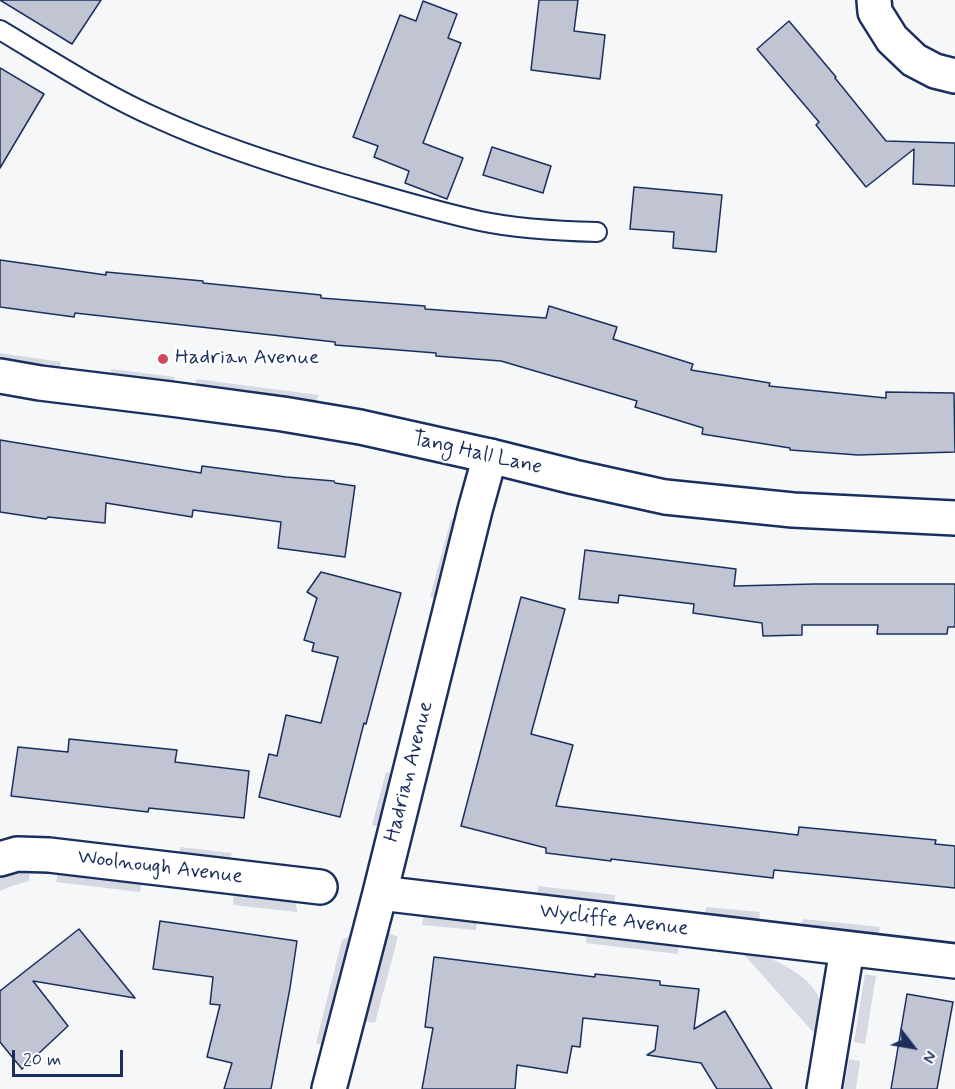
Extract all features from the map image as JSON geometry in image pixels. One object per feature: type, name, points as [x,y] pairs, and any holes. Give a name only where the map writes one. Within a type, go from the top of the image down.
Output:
[{"type":"street","points":[[874,0],[875,12],[899,46],[914,60],[935,71],[955,76]]},
{"type":"street","name":"Tang Hall Lane","points":[[0,376],[283,414],[360,427],[665,497],[792,510],[955,518]]},
{"type":"street","name":"Hadrian Avenue","points":[[329,1089],[490,456]]},
{"type":"street","name":"Woolnough Avenue","points":[[0,859],[17,854],[49,855],[320,887]]},
{"type":"street","name":"Wycliffe Avenue","points":[[380,893],[955,961]]},
{"type":"street","points":[[825,1089],[847,949]]},
{"type":"lane","points":[[0,30],[96,87],[158,119],[233,149],[385,196],[482,221],[553,231],[597,232]]},
{"type":"shaded area","points":[[0,353],[61,362],[55,370],[3,362]]},
{"type":"shaded area","points":[[111,369],[175,377],[172,385],[112,378]]},
{"type":"shaded area","points":[[196,379],[319,395],[315,403],[197,388]]},
{"type":"shaded area","points":[[451,519],[463,523],[443,600],[430,597]]},
{"type":"shaded area","points":[[386,772],[398,775],[385,828],[372,825]]},
{"type":"shaded area","points":[[180,847],[232,853],[228,863],[180,859]]},
{"type":"shaded area","points":[[30,869],[29,881],[0,891],[0,876]]},
{"type":"shaded area","points":[[58,873],[142,883],[140,892],[56,882]]},
{"type":"shaded area","points":[[538,886],[615,895],[614,907],[537,899]]},
{"type":"shaded area","points":[[234,893],[291,899],[296,904],[297,912],[233,905]]},
{"type":"shaded area","points":[[706,907],[760,912],[759,923],[704,917]]},
{"type":"shaded area","points":[[424,914],[477,921],[476,930],[422,925]]},
{"type":"shaded area","points":[[803,919],[880,927],[878,938],[801,930]]},
{"type":"shaded area","points":[[587,932],[679,943],[678,954],[586,943]]},
{"type":"shaded area","points":[[388,933],[398,937],[375,1023],[363,1021],[383,944]]},
{"type":"shaded area","points":[[353,934],[327,1046],[316,1043],[342,940]]},
{"type":"shaded area","points":[[740,950],[764,956],[790,968],[811,986],[822,1007],[820,1040]]},
{"type":"shaded area","points":[[865,974],[876,976],[865,1044],[854,1042]]},
{"type":"shaded area","points":[[849,1059],[860,1061],[856,1089],[844,1089]]},
{"type":"building","points":[[0,0],[101,0],[72,44]]},
{"type":"building","points":[[539,0],[578,0],[574,31],[605,35],[600,79],[531,70]]},
{"type":"building","points":[[423,1],[457,14],[448,38],[461,43],[423,143],[463,158],[447,199],[405,183],[409,171],[374,157],[378,146],[353,137],[400,15],[416,21]]},
{"type":"building","points":[[789,21],[886,141],[955,143],[955,186],[913,184],[914,149],[866,187],[816,125],[819,122],[757,49]]},
{"type":"building","points":[[0,68],[44,94],[0,168]]},
{"type":"building","points":[[492,147],[551,166],[543,193],[483,175]]},
{"type":"building","points":[[634,187],[722,195],[716,252],[673,248],[674,232],[630,229]]},
{"type":"building","points":[[0,260],[106,275],[106,272],[203,281],[203,283],[321,295],[321,298],[425,306],[425,309],[546,318],[549,306],[617,327],[613,339],[693,364],[691,370],[770,383],[769,386],[886,398],[886,392],[954,393],[955,452],[858,455],[790,450],[790,448],[702,434],[703,428],[635,407],[637,401],[501,361],[335,345],[335,342],[75,313],[74,317],[0,307]]},
{"type":"building","points":[[0,440],[201,473],[202,466],[334,481],[355,486],[345,557],[278,548],[281,522],[193,510],[192,517],[106,503],[105,523],[48,517],[46,519],[0,512]]},
{"type":"building","points":[[585,550],[736,569],[734,586],[955,584],[955,627],[948,627],[947,634],[877,634],[878,625],[802,625],[802,635],[763,636],[762,623],[693,613],[694,604],[619,595],[618,603],[579,599]]},
{"type":"building","points":[[321,572],[401,593],[340,817],[259,797],[269,754],[277,756],[286,715],[321,723],[338,657],[312,651],[314,643],[304,640],[317,598],[307,592]]},
{"type":"building","points":[[521,597],[565,609],[531,734],[573,745],[556,806],[798,835],[799,827],[936,840],[935,844],[955,846],[955,888],[774,870],[773,878],[546,853],[546,848],[461,826]]},
{"type":"building","points":[[69,739],[177,750],[175,762],[249,771],[244,818],[149,808],[148,812],[11,796],[18,747],[68,752]]},
{"type":"building","points":[[160,921],[297,941],[271,1089],[224,1089],[232,1063],[207,1057],[220,1005],[210,1004],[213,977],[153,969]]},
{"type":"building","points":[[79,929],[135,998],[33,981],[68,1026],[22,1069],[0,1042],[0,991]]},
{"type":"building","points":[[434,957],[595,977],[595,974],[660,981],[660,985],[699,989],[694,1029],[725,1011],[772,1089],[717,1089],[701,1063],[647,1055],[655,1050],[658,1026],[583,1018],[580,1047],[572,1046],[567,1073],[517,1065],[515,1089],[422,1089],[433,1028],[425,1027]]},
{"type":"building","points":[[907,994],[953,1002],[937,1089],[891,1089]]},
{"type":"place","name":"Hadrian Avenue","points":[[163,359]]}]
